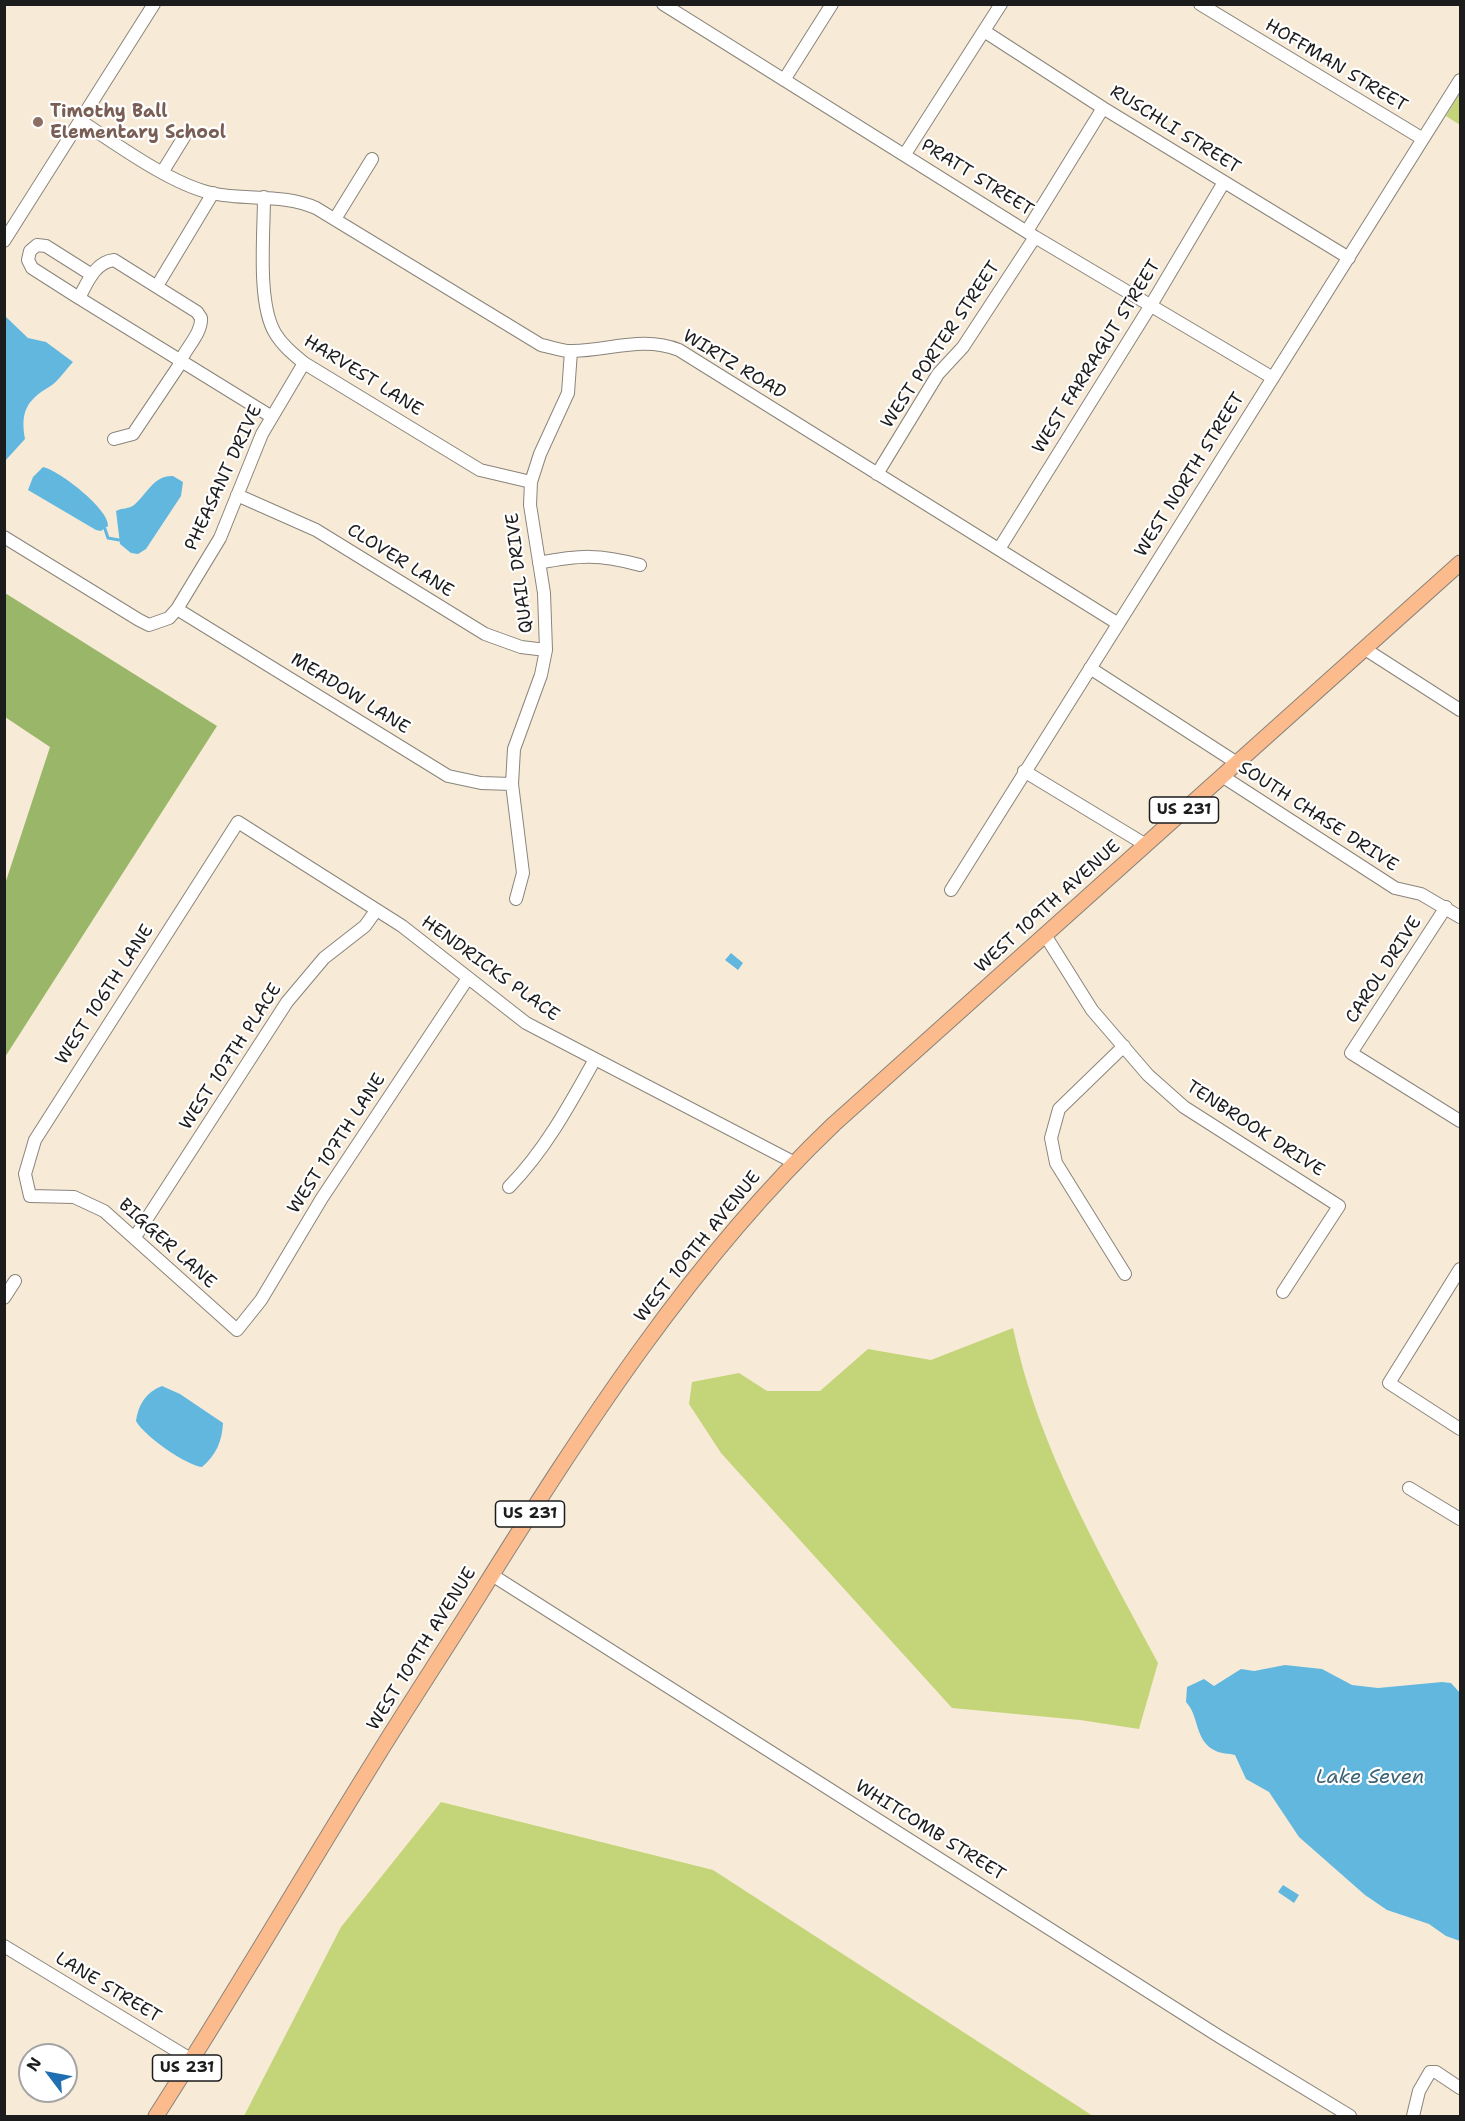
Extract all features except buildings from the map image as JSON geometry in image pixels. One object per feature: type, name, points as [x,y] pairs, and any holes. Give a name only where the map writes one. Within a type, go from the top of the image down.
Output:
[{"type":"main road","name":"WEST 109TH AVENUE","points":[[156,2116],[372,1764],[596,1411],[642,1346],[713,1257],[794,1162],[1461,563]]},
{"type":"street","points":[[4,241],[154,4]]},
{"type":"street","name":"PRATT STREET","points":[[663,4],[1031,234],[1273,378]]},
{"type":"street","points":[[784,80],[832,4]]},
{"type":"street","points":[[905,154],[1001,4]]},
{"type":"street","name":"HOFFMAN STREET","points":[[1200,4],[1423,139]]},
{"type":"street","name":"RUSCHLI STREET","points":[[984,31],[1103,108],[1349,258]]},
{"type":"street","name":"WEST NORTH STREET","points":[[951,890],[1461,80]]},
{"type":"street","name":"WEST PORTER STREET","points":[[877,474],[938,374],[963,347],[1103,108]]},
{"type":"street","name":"WIRTZ ROAD","points":[[81,121],[187,186],[213,193],[300,201],[335,219],[521,335],[542,345],[571,351],[646,342],[663,344],[679,350],[1117,623]]},
{"type":"street","points":[[163,171],[184,137]]},
{"type":"street","points":[[335,219],[372,159]]},
{"type":"street","name":"WEST FARRAGUT STREET","points":[[999,549],[1151,305],[1224,182]]},
{"type":"street","points":[[157,286],[213,193]]},
{"type":"street","name":"HARVEST LANE","points":[[264,197],[263,290],[274,332],[289,351],[304,363],[480,470],[531,482]]},
{"type":"street","points":[[92,275],[46,246],[37,244],[30,251],[28,260],[32,268],[272,417]]},
{"type":"street","points":[[79,298],[100,265],[114,260],[197,312],[201,318],[197,331],[180,359],[178,367],[133,434],[114,439]]},
{"type":"street","name":"QUAIL DRIVE","points":[[516,899],[523,873],[512,784],[514,749],[541,675],[546,650],[546,623],[530,505],[531,482],[540,454],[568,393],[571,351]]},
{"type":"street","name":"PHEASANT DRIVE","points":[[177,609],[220,538],[262,434],[304,363]]},
{"type":"street","name":"CLOVER LANE","points":[[237,495],[316,530],[485,634],[521,647],[546,650]]},
{"type":"street","points":[[4,537],[139,621],[149,625],[160,623],[177,609]]},
{"type":"street","points":[[539,563],[580,555],[611,557],[640,565]]},
{"type":"street","name":"MEADOW LANE","points":[[177,609],[448,776],[481,783],[512,784]]},
{"type":"street","points":[[1365,649],[1461,710]]},
{"type":"street","points":[[1090,668],[1237,763]]},
{"type":"street","points":[[1024,771],[1146,845]]},
{"type":"street","name":"SOUTH CHASE DRIVE","points":[[1222,776],[1395,888],[1421,894],[1461,917]]},
{"type":"street","name":"HENDRICKS PLACE","points":[[238,822],[375,912],[402,926],[526,1023],[794,1162]]},
{"type":"street","name":"WEST 106TH LANE","points":[[30,1196],[25,1174],[35,1140],[238,822]]},
{"type":"street","name":"CAROL DRIVE","points":[[1446,908],[1351,1053],[1461,1121]]},
{"type":"street","name":"WEST 107TH PLACE","points":[[135,1238],[286,1002],[324,958],[365,926],[375,912]]},
{"type":"street","name":"TENBROOK DRIVE","points":[[1045,935],[1092,1010],[1148,1075],[1184,1107],[1339,1206],[1283,1292]]},
{"type":"street","name":"WEST 107TH LANE","points":[[237,1330],[261,1300],[322,1198],[468,978]]},
{"type":"street","points":[[1124,1046],[1059,1109],[1051,1138],[1056,1163],[1125,1274]]},
{"type":"street","points":[[509,1187],[528,1168],[559,1124],[594,1060]]},
{"type":"street","name":"BIGGER LANE","points":[[30,1196],[74,1197],[105,1210],[237,1330]]},
{"type":"street","points":[[1461,1269],[1389,1383],[1461,1429]]},
{"type":"street","points":[[4,1298],[15,1281]]},
{"type":"street","points":[[1409,1488],[1461,1519]]},
{"type":"street","name":"WHITCOMB STREET","points":[[492,1575],[1220,2037],[1350,2116]]},
{"type":"street","name":"LANE STREET","points":[[4,1946],[192,2060]]},
{"type":"street","points":[[1413,2116],[1419,2091],[1430,2072],[1436,2072],[1461,2088]]},
{"type":"green space","points":[[1460,93],[1460,125],[1446,116]]},
{"type":"green space","points":[[5,593],[217,726],[5,1057],[5,884],[50,747],[5,717]]},
{"type":"green space","points":[[1013,1328],[1038,1416],[1055,1459],[1094,1542],[1158,1663],[1139,1729],[1080,1720],[952,1708],[721,1453],[689,1404],[692,1382],[739,1373],[767,1391],[820,1391],[868,1349],[931,1360]]},
{"type":"green space","points":[[441,1802],[713,1870],[1093,2116],[244,2116],[341,1927]]},
{"type":"water","points":[[5,316],[28,338],[46,342],[73,362],[56,382],[30,402],[24,421],[25,439],[5,461]]},
{"type":"water","points":[[43,467],[60,475],[93,501],[101,510],[108,526],[101,531],[96,530],[28,490],[33,477]]},
{"type":"water","points":[[173,476],[183,482],[181,496],[146,549],[138,554],[131,553],[120,544],[116,511],[132,506],[156,482]]},
{"type":"water","points":[[731,953],[743,963],[738,970],[725,960]]},
{"type":"water","points":[[162,1386],[180,1394],[223,1423],[217,1448],[202,1467],[166,1449],[147,1434],[136,1421],[144,1400],[151,1392]]},
{"type":"water","name":"Lake Seven","points":[[1285,1665],[1322,1669],[1352,1685],[1378,1688],[1442,1682],[1451,1683],[1460,1693],[1460,1941],[1446,1936],[1429,1924],[1387,1910],[1365,1895],[1299,1837],[1269,1792],[1246,1779],[1235,1755],[1218,1752],[1204,1741],[1194,1715],[1186,1702],[1187,1687],[1204,1679],[1214,1686],[1241,1669],[1254,1671]]},
{"type":"water","points":[[1283,1885],[1299,1895],[1294,1903],[1278,1892]]},
{"type":"waterway","points":[[105,529],[108,538],[119,540]]},
{"type":"place","name":"Timothy Ball Elementary School","points":[[38,122]]}]
